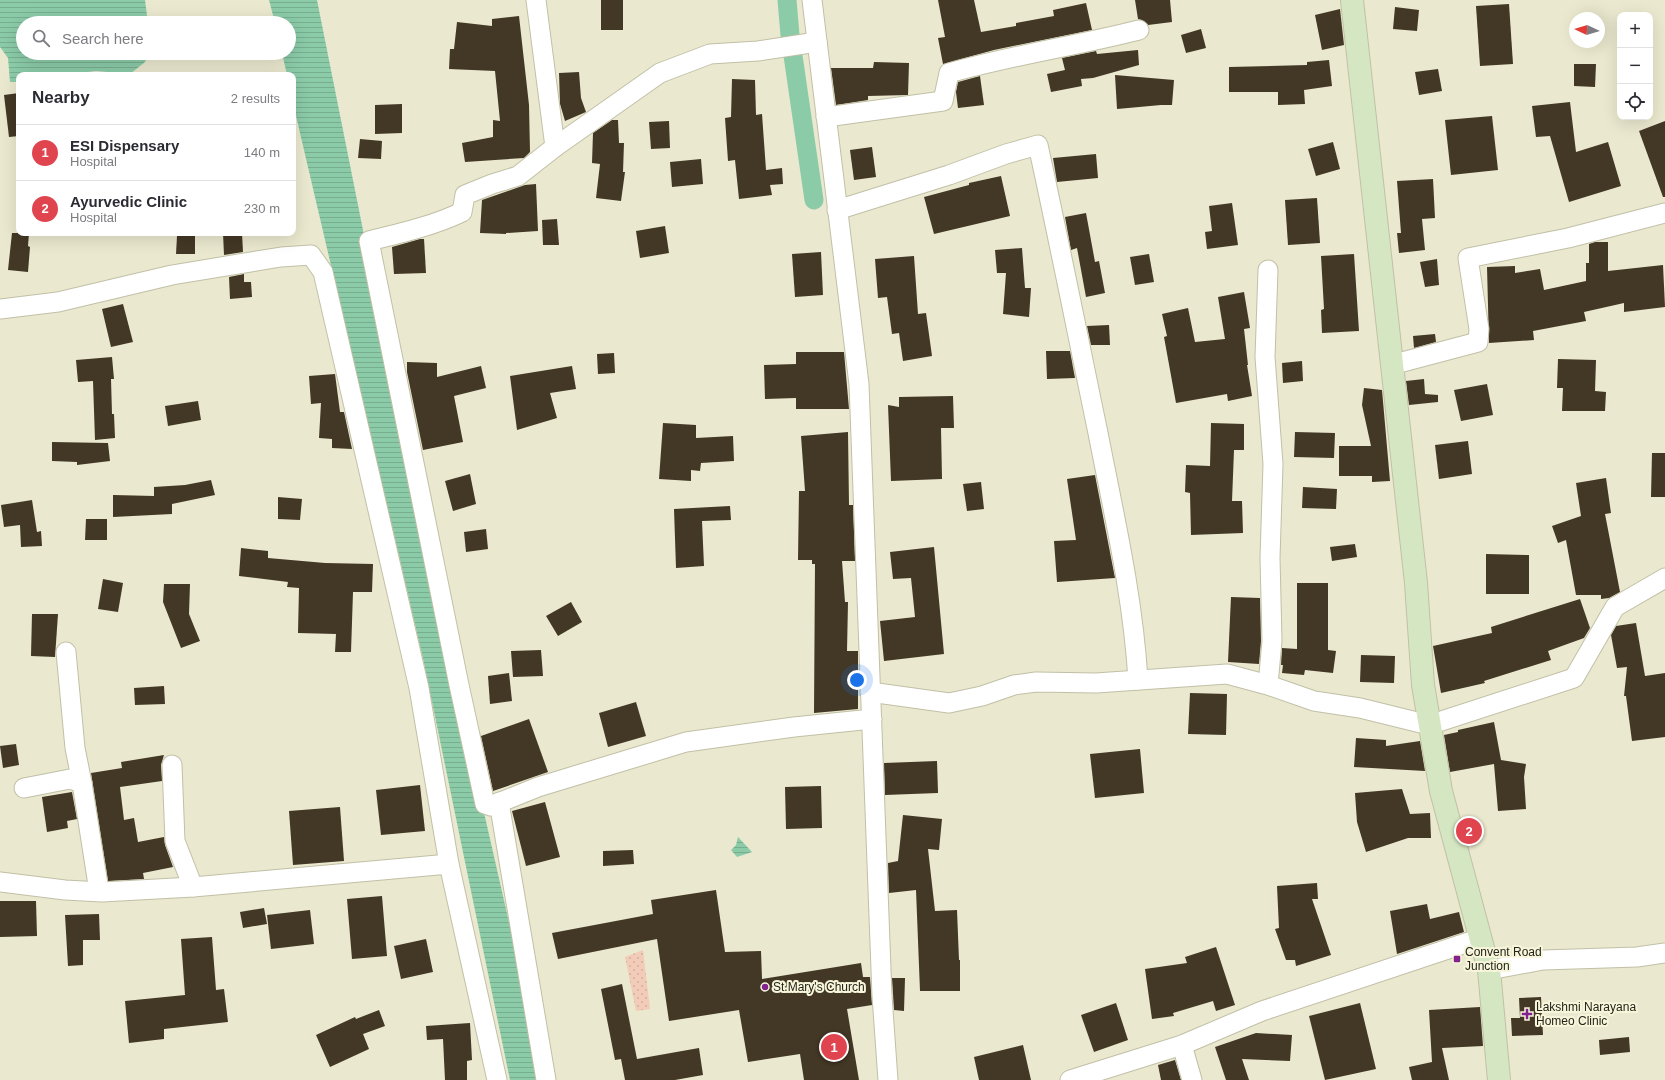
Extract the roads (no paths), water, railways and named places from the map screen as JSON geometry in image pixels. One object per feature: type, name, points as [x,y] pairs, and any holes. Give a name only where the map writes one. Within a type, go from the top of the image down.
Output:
[{"type":"street","points":[[536,0],[555,147]]},
{"type":"street","points":[[812,0],[859,384],[882,996],[888,1080]]},
{"type":"street","points":[[1352,0],[1416,583],[1423,685],[1441,791],[1482,938],[1489,970],[1499,1080]]},
{"type":"street","points":[[826,117],[943,101],[950,73],[988,62],[1092,42],[1139,30]]},
{"type":"street","points":[[817,42],[710,54],[660,74],[555,147],[518,176],[492,184],[466,195],[462,212],[446,220],[409,231],[369,240],[475,764],[485,804],[491,806],[538,787],[686,742],[794,727],[872,719]]},
{"type":"street","points":[[838,210],[949,175],[1006,154],[1038,145],[1059,239],[1124,566],[1136,646],[1138,680]]},
{"type":"street","points":[[1391,365],[1478,342],[1479,329],[1468,258],[1568,238],[1665,213]]},
{"type":"street","points":[[0,309],[58,302],[172,275],[281,257],[311,255],[323,272],[418,680],[449,864],[497,1080]]},
{"type":"street","points":[[1268,270],[1265,357],[1273,464],[1270,558],[1272,641],[1268,685]]},
{"type":"street","points":[[870,692],[949,703],[982,696],[1014,685],[1036,682],[1096,683],[1227,674],[1268,685],[1314,701],[1360,708],[1429,725],[1574,678],[1615,607],[1665,578]]},
{"type":"street","points":[[66,652],[75,748],[99,891]]},
{"type":"street","points":[[172,766],[175,841],[193,887]]},
{"type":"street","points":[[24,788],[70,780],[82,783]]},
{"type":"street","points":[[499,802],[546,1080]]},
{"type":"street","points":[[0,882],[65,890],[99,891],[193,887],[449,864]]},
{"type":"street","points":[[1070,1080],[1182,1045],[1262,1011],[1482,938]]},
{"type":"street","points":[[1489,970],[1543,960],[1636,958],[1665,953]]},
{"type":"street","points":[[1182,1045],[1192,1080]]},
{"type":"waterway","points":[[787,0],[790,35],[814,200]]},
{"type":"place","name":"Ayurvedic Clinic","points":[[1469,831]]},
{"type":"place","name":"Convent Road Junction","points":[[1457,959]]},
{"type":"place","name":"St.Mary's Church","points":[[765,987]]},
{"type":"place","name":"Lakshmi Narayana Homeo Clinic","points":[[1527,1014]]},
{"type":"place","name":"ESI Dispensary","points":[[834,1047]]}]
